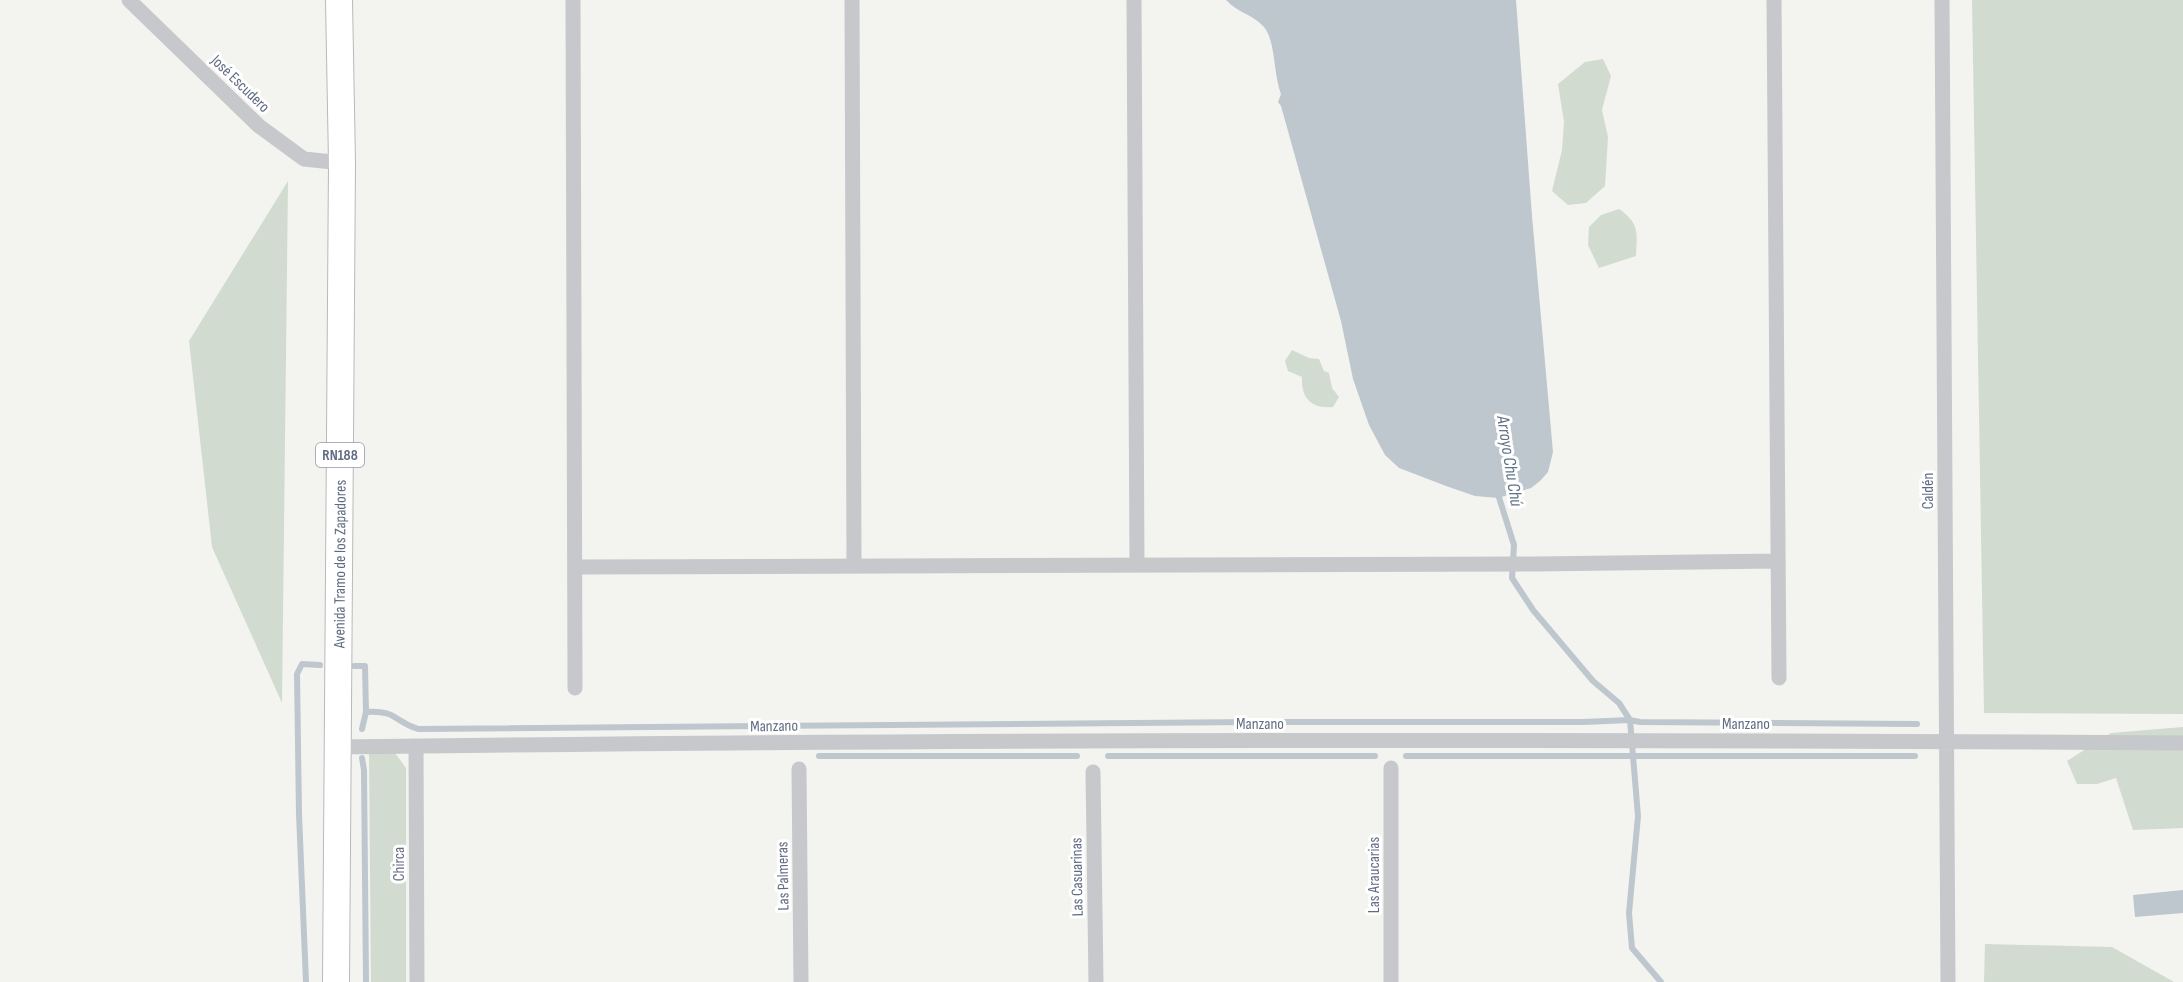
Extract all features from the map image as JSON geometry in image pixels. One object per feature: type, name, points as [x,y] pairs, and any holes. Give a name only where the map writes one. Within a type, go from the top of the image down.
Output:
[{"type":"highway","name":"Avenida Tramo de los Zapadores","points":[[336,982],[342,163],[339,0]]},
{"type":"street","name":"José Escudero","points":[[129,0],[259,126],[304,159],[342,163]]},
{"type":"street","points":[[573,0],[575,688]]},
{"type":"street","points":[[852,0],[854,565]]},
{"type":"street","points":[[1134,0],[1137,565]]},
{"type":"street","points":[[1774,0],[1779,678]]},
{"type":"street","name":"Caldén","points":[[1942,0],[1948,982]]},
{"type":"street","points":[[575,567],[1778,561]]},
{"type":"street","name":"Manzano","points":[[337,747],[1093,741],[2183,743]]},
{"type":"street","name":"Chirca","points":[[416,746],[417,982]]},
{"type":"street","name":"Las Araucarias","points":[[1391,768],[1391,982]]},
{"type":"street","name":"Las Palmeras","points":[[799,769],[801,982]]},
{"type":"street","name":"Las Casuarinas","points":[[1093,772],[1096,982]]},
{"type":"shaded area","points":[[1972,0],[2183,0],[2183,714],[1984,713]]},
{"type":"shaded area","points":[[1603,59],[1611,76],[1602,110],[1608,137],[1605,186],[1586,203],[1568,205],[1552,191],[1562,150],[1564,122],[1558,84],[1585,62]]},
{"type":"shaded area","points":[[288,181],[282,703],[212,547],[189,341]]},
{"type":"shaded area","points":[[1619,209],[1631,219],[1636,229],[1636,256],[1599,268],[1588,245],[1589,227],[1601,215]]},
{"type":"shaded area","points":[[1292,350],[1309,358],[1319,359],[1324,371],[1329,373],[1332,388],[1339,397],[1333,407],[1319,406],[1309,401],[1303,391],[1302,377],[1288,371],[1285,361]]},
{"type":"shaded area","points":[[2183,727],[2183,828],[2133,830],[2116,778],[2097,784],[2077,784],[2067,761],[2111,733]]},
{"type":"shaded area","points":[[395,753],[406,768],[406,982],[371,982],[369,754]]},
{"type":"shaded area","points":[[1985,944],[2112,947],[2174,982],[1984,982]]},
{"type":"water","points":[[1226,0],[1516,0],[1553,452],[1548,472],[1531,488],[1498,498],[1475,496],[1399,468],[1385,455],[1369,425],[1353,379],[1341,321],[1278,102],[1281,94],[1271,41],[1260,23]]},
{"type":"water","points":[[2183,890],[2183,913],[2135,917],[2133,895]]},
{"type":"waterway","name":"Arroyo Chu Chú","points":[[1497,491],[1514,545],[1512,578],[1533,610],[1593,681],[1619,703],[1630,720],[1638,816],[1629,913],[1632,948],[1661,982]]},
{"type":"waterway","points":[[306,982],[299,814],[297,674],[302,664],[320,665]]},
{"type":"waterway","points":[[354,666],[365,666],[366,712],[389,714],[418,729],[1630,720],[1640,722],[1917,724]]},
{"type":"waterway","points":[[362,729],[366,712]]},
{"type":"waterway","points":[[819,756],[1077,756]]},
{"type":"waterway","points":[[1108,756],[1375,756]]},
{"type":"waterway","points":[[1406,756],[1915,756]]},
{"type":"waterway","points":[[362,758],[366,982]]}]
